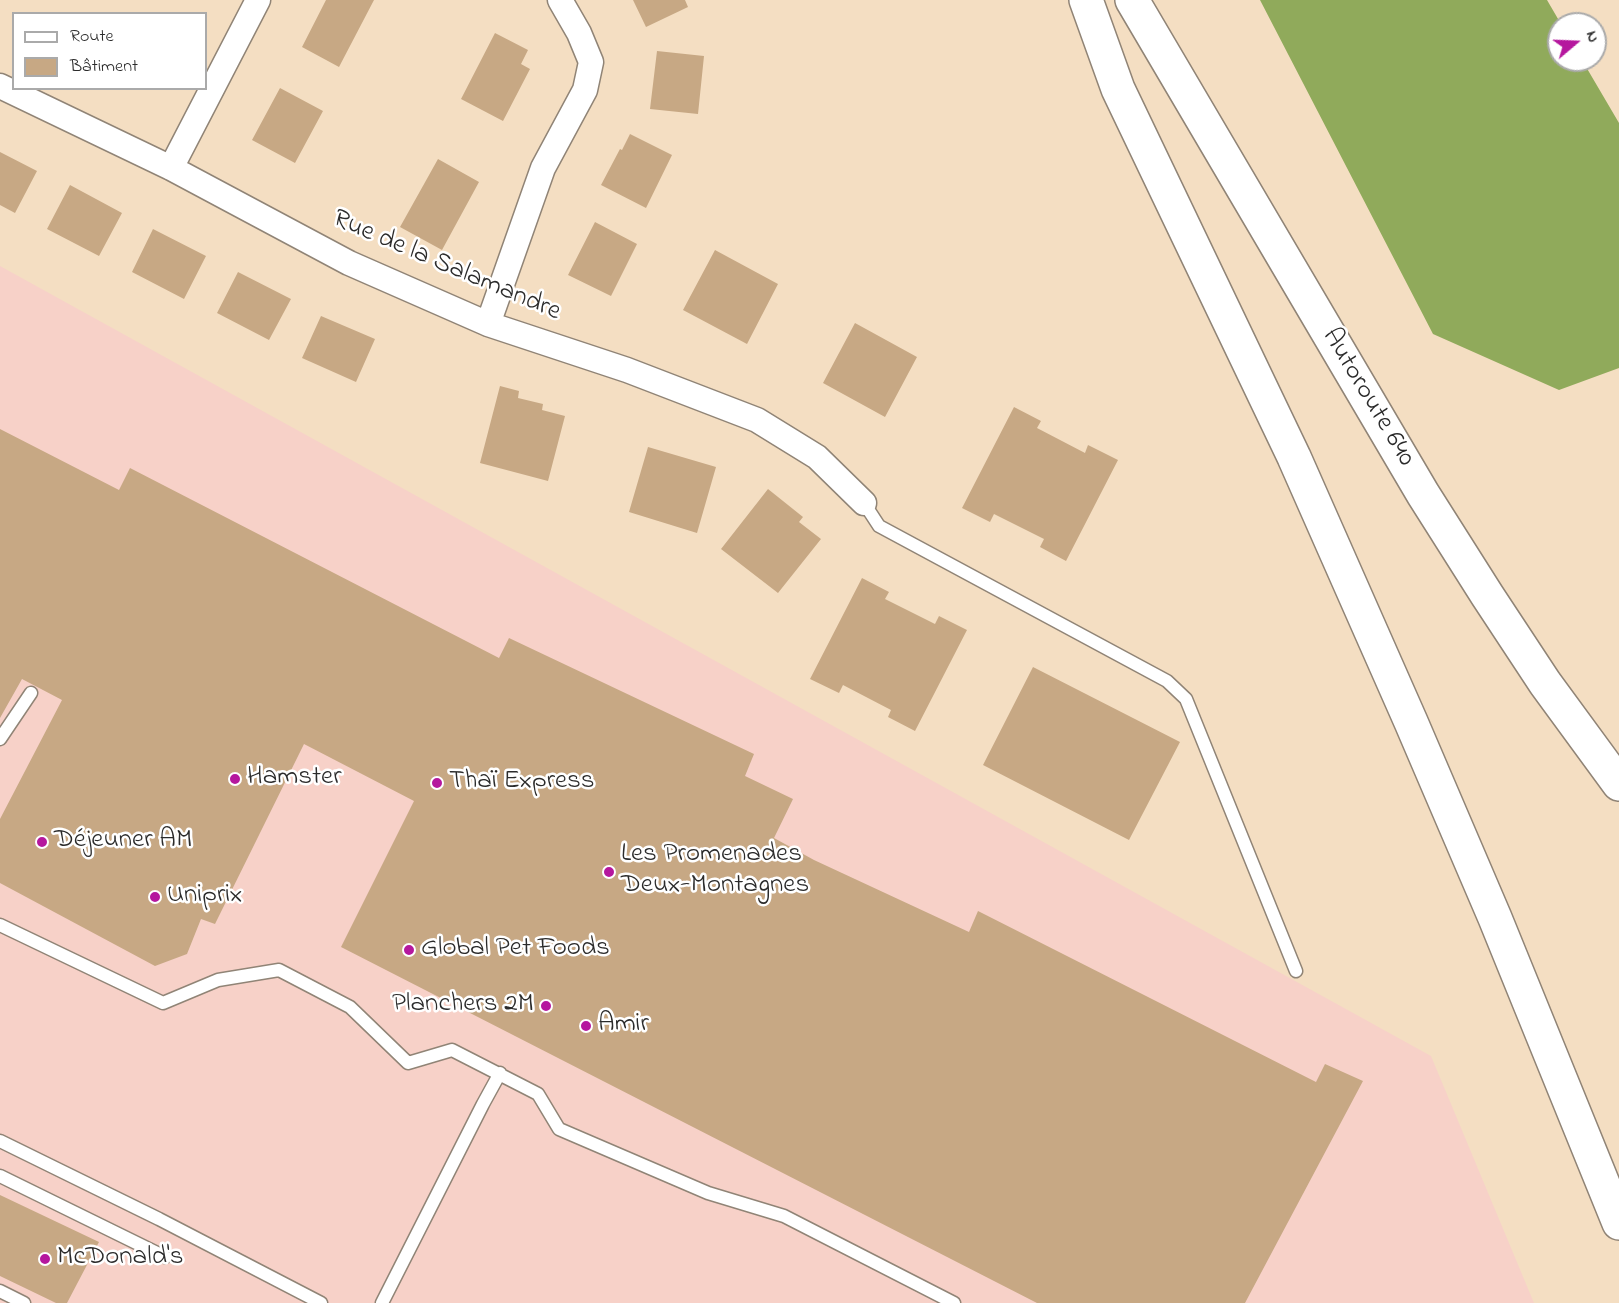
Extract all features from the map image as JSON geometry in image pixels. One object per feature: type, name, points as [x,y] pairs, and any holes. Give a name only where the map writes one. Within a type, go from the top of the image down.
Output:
[{"type":"highway","points":[[1086,0],[1118,89],[1294,457],[1407,711],[1495,918],[1619,1223]]},
{"type":"highway","name":"Autoroute 640","points":[[1132,0],[1430,504],[1545,683],[1619,784]]},
{"type":"street","points":[[171,168],[258,0]]},
{"type":"street","points":[[488,324],[543,168],[585,90],[591,62],[579,33],[560,0]]},
{"type":"street","name":"Rue de la Salamandre","points":[[0,86],[171,168],[349,263],[488,324],[627,370],[757,420],[817,457],[864,503]]},
{"type":"lane","points":[[864,503],[879,526],[1167,681],[1186,699],[1296,972]]},
{"type":"lane","points":[[0,740],[31,693]]},
{"type":"lane","points":[[0,925],[163,1003],[218,980],[279,970],[350,1007],[408,1063],[452,1050],[538,1094],[559,1129],[708,1193],[784,1215],[954,1303]]},
{"type":"lane","points":[[382,1303],[500,1073]]},
{"type":"lane","points":[[0,1141],[159,1219],[321,1303]]},
{"type":"lane","points":[[0,1176],[165,1257]]},
{"type":"lane","points":[[0,1291],[24,1303]]},
{"type":"shaded area","points":[[0,266],[1431,1056],[1534,1303],[0,1303]]},
{"type":"green space","points":[[1260,0],[1547,0],[1554,12],[1547,12],[1547,72],[1589,72],[1619,123],[1619,368],[1559,390],[1433,334]]},
{"type":"building","points":[[326,0],[374,0],[339,67],[302,47]]},
{"type":"building","points":[[633,0],[685,0],[688,7],[646,27]]},
{"type":"building","points":[[495,33],[528,50],[521,64],[530,69],[503,121],[461,99]]},
{"type":"building","points":[[657,51],[704,56],[698,114],[650,109]]},
{"type":"building","points":[[280,88],[323,111],[295,163],[252,140]]},
{"type":"building","points":[[630,134],[672,155],[646,208],[601,185]]},
{"type":"building","points":[[0,152],[37,171],[15,213],[0,205]]},
{"type":"building","points":[[438,159],[479,182],[442,250],[400,227]]},
{"type":"building","points":[[70,185],[122,213],[99,256],[47,229]]},
{"type":"building","points":[[595,222],[637,244],[611,296],[568,275]]},
{"type":"building","points":[[153,229],[206,256],[184,299],[132,272]]},
{"type":"building","points":[[715,250],[778,284],[747,344],[683,310]]},
{"type":"building","points":[[238,272],[291,299],[269,340],[217,313]]},
{"type":"building","points":[[321,316],[375,339],[356,382],[302,358]]},
{"type":"building","points":[[855,323],[917,357],[885,417],[823,383]]},
{"type":"building","points":[[500,386],[519,391],[518,398],[543,404],[542,410],[565,416],[548,481],[480,463]]},
{"type":"building","points":[[1014,407],[1041,421],[1037,428],[1085,453],[1088,445],[1118,460],[1066,561],[1040,547],[1044,539],[994,514],[990,522],[962,508]]},
{"type":"building","name":"Les Promenades Deux-Montagnes","points":[[0,429],[119,490],[130,468],[499,658],[509,638],[754,754],[745,776],[793,799],[774,838],[814,860],[969,932],[978,911],[1316,1082],[1325,1064],[1363,1081],[1245,1303],[1037,1303],[341,947],[414,801],[304,744],[215,924],[201,919],[187,954],[155,966],[0,883],[0,819],[62,700],[22,679],[0,718]]},
{"type":"building","points":[[648,447],[716,467],[697,533],[629,512]]},
{"type":"building","points":[[768,489],[803,517],[799,522],[821,539],[778,593],[721,549]]},
{"type":"building","points":[[862,578],[889,592],[885,599],[935,624],[939,616],[967,630],[915,731],[888,717],[891,710],[843,685],[839,693],[810,679]]},
{"type":"building","points":[[1033,667],[1180,742],[1129,840],[983,765]]},
{"type":"building","name":"McDonald's","points":[[0,1195],[99,1242],[67,1303],[56,1303],[0,1276]]},
{"type":"place","name":"Hamster","points":[[235,779]]},
{"type":"place","name":"Thaï Express","points":[[437,783]]},
{"type":"place","name":"Déjeuner AM","points":[[42,842]]},
{"type":"place","name":"Les Promenades Deux-Montagnes","points":[[609,872]]},
{"type":"place","name":"Uniprix","points":[[155,897]]},
{"type":"place","name":"Global Pet Foods","points":[[409,950]]},
{"type":"place","name":"Planchers 2M","points":[[546,1006]]},
{"type":"place","name":"Amir","points":[[586,1026]]},
{"type":"place","name":"McDonald's","points":[[45,1259]]}]
